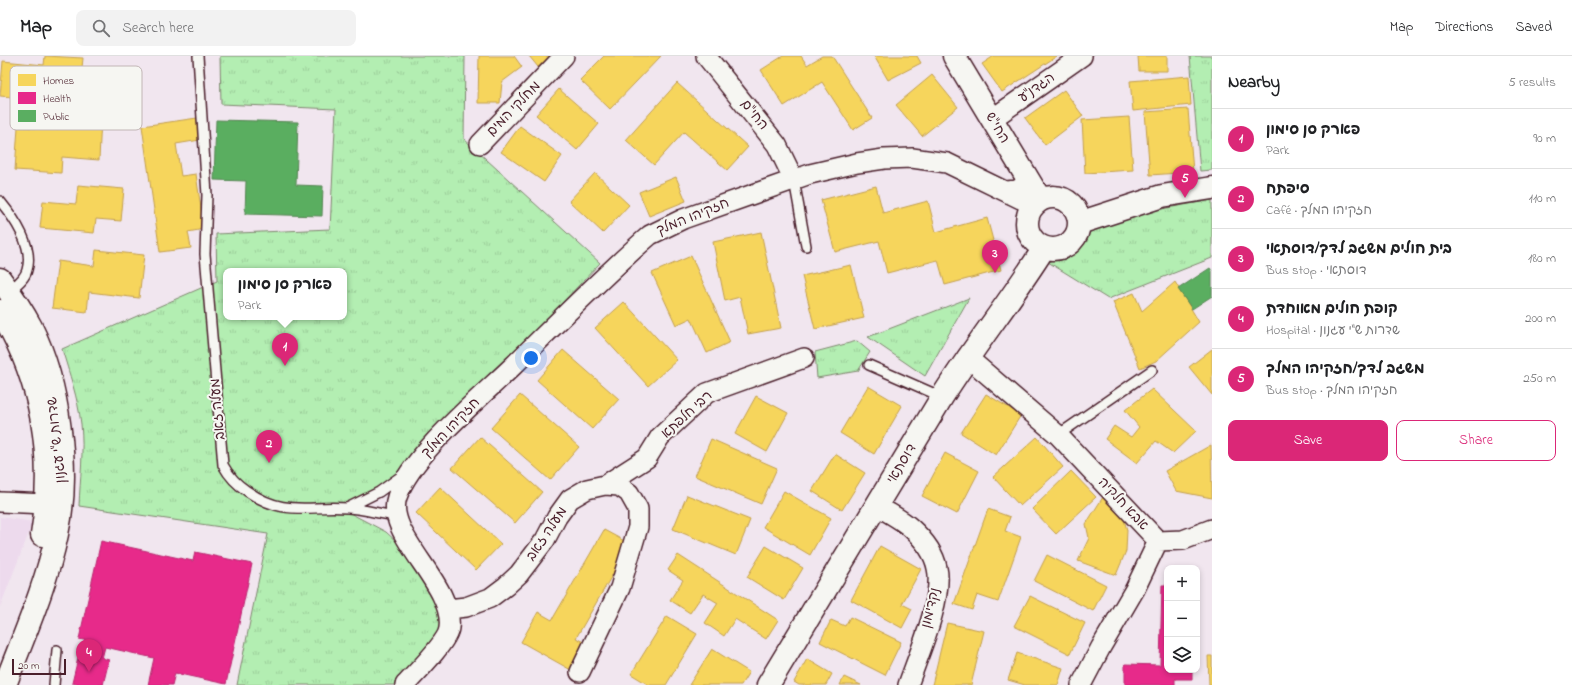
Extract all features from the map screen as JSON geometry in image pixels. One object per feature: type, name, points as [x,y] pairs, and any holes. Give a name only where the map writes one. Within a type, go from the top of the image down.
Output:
[{"type":"street","name":"מחלקי המים","points":[[480,144],[564,56]]},
{"type":"street","name":"החי\"ם","points":[[706,56],[777,145],[794,180]]},
{"type":"street","name":"החי\"ש","points":[[954,56],[1026,177],[1037,202]]},
{"type":"street","name":"הגדנ\"ע","points":[[992,119],[1082,56]]},
{"type":"street","name":"חזקיהו המלך","points":[[396,516],[396,498],[413,467],[446,431],[650,235],[683,219],[794,180],[857,163],[912,158],[947,163],[1010,192],[1037,202]]},
{"type":"street","points":[[1010,192],[1021,190],[1026,182],[1026,177]]},
{"type":"street","points":[[1079,223],[1162,196],[1212,188]]},
{"type":"street","points":[[1057,197],[1065,200],[1075,210],[1079,223],[1073,240],[1062,247],[1054,249],[1044,248],[1036,244],[1030,237],[1027,228],[1028,213],[1037,202],[1057,197]]},
{"type":"street","name":"דוסתאי","points":[[768,685],[967,357],[1023,281],[1044,248]]},
{"type":"street","name":"שדרות ש\"י עגנון","points":[[5,285],[31,328],[45,365],[58,420],[62,473],[60,518],[50,565],[5,685]]},
{"type":"street","name":"שדרות ש\"י עגנון","points":[[0,311],[13,333],[30,370],[40,405],[46,458],[46,504],[42,539],[36,563],[0,658]]},
{"type":"street","name":"אבא חלקיה","points":[[967,357],[1058,435],[1158,541],[1135,588],[1081,685]]},
{"type":"street","name":"רבי חלפתא","points":[[605,485],[647,458],[660,437],[707,392],[804,358]]},
{"type":"street","name":"מעלה זאב","points":[[448,609],[466,607],[490,598],[506,586],[519,574],[545,540],[557,517],[570,499],[586,489],[605,485],[619,486],[629,492],[638,509],[638,527],[620,588],[580,672]]},
{"type":"street","points":[[0,502],[46,504]]},
{"type":"street","name":"נקדימון","points":[[878,506],[910,527],[922,539],[932,554],[938,568],[938,589],[932,613],[908,685]]},
{"type":"street","points":[[396,516],[410,545],[434,582],[448,609],[449,629],[437,649],[405,685]]},
{"type":"street","points":[[1158,541],[1183,540],[1212,529]]},
{"type":"lane","name":"מעלה זאב","points":[[198,56],[207,195],[206,254],[223,464],[228,475],[237,484],[259,500],[281,508],[348,508],[396,516]]},
{"type":"lane","points":[[794,180],[806,246]]},
{"type":"lane","points":[[0,201],[23,237],[28,259],[27,270],[24,277],[5,285]]},
{"type":"lane","points":[[869,365],[942,397]]},
{"type":"lane","points":[[1058,435],[1152,370]]},
{"type":"lane","points":[[348,508],[379,492],[413,467]]},
{"type":"lane","points":[[54,685],[57,650]]},
{"type":"shaded area","points":[[0,517],[33,522],[0,607]]},
{"type":"green space","points":[[220,56],[465,56],[464,139],[600,263],[400,474],[346,511],[386,532],[408,552],[444,608],[439,638],[397,685],[237,685],[268,534],[79,506],[82,455],[80,414],[76,395],[62,349],[217,281],[216,234],[330,229],[336,109],[221,104]]},
{"type":"green space","points":[[1190,56],[1212,56],[1212,170],[1200,171]]},
{"type":"green space","points":[[1212,200],[1212,258],[1108,299],[1048,262],[1073,252],[1081,244],[1088,230],[1150,211]]},
{"type":"green space","points":[[969,298],[925,376],[868,337]]},
{"type":"green space","points":[[857,341],[870,352],[858,371],[817,378],[815,352]]},
{"type":"building: Homes","points":[[45,56],[83,58],[82,66],[10,66],[10,97],[0,96],[3,61],[44,65]]},
{"type":"building: Homes","points":[[479,56],[514,56],[522,67],[502,82],[500,103],[478,103]]},
{"type":"building: Homes","points":[[529,56],[551,56],[538,67]]},
{"type":"building: Homes","points":[[604,56],[661,56],[610,109],[580,80]]},
{"type":"building: Homes","points":[[783,56],[801,56],[807,65],[822,56],[832,56],[872,118],[853,130],[822,82],[784,106],[761,70]]},
{"type":"building: Homes","points":[[874,56],[917,56],[921,63],[888,80]]},
{"type":"building: Homes","points":[[994,56],[1057,56],[1002,92],[982,64]]},
{"type":"building: Homes","points":[[1138,56],[1167,56],[1167,71],[1139,71]]},
{"type":"building: Homes","points":[[932,75],[958,107],[922,136],[896,105]]},
{"type":"building: Homes","points":[[1189,76],[1191,105],[1133,111],[1130,81]]},
{"type":"building: Homes","points":[[677,83],[748,147],[727,170],[684,132],[654,165],[626,140]]},
{"type":"building: Homes","points":[[559,89],[599,124],[577,150],[536,115]]},
{"type":"building: Homes","points":[[1064,90],[1083,116],[1045,145],[1025,118]]},
{"type":"building: Homes","points":[[1188,109],[1193,172],[1150,175],[1145,112]]},
{"type":"building: Homes","points":[[1129,117],[1133,170],[1085,173],[1082,120]]},
{"type":"building: Homes","points":[[197,118],[200,140],[176,144],[181,176],[196,174],[204,229],[188,232],[191,248],[160,252],[142,126]]},
{"type":"building: Homes","points":[[520,126],[562,156],[544,182],[501,152]]},
{"type":"building: Homes","points":[[18,130],[100,130],[99,160],[62,157],[61,173],[15,170]]},
{"type":"building: Homes","points":[[595,173],[629,205],[603,233],[569,201]]},
{"type":"building: Homes","points":[[676,177],[686,201],[649,216],[639,192]]},
{"type":"building: Homes","points":[[78,185],[124,189],[121,221],[96,219],[94,233],[40,228],[43,201],[76,204]]},
{"type":"building: Homes","points":[[876,186],[883,213],[928,201],[936,232],[987,218],[1001,270],[945,285],[938,260],[887,273],[879,241],[835,252],[821,200]]},
{"type":"building: Homes","points":[[761,232],[781,328],[748,334],[740,297],[725,301],[713,242]]},
{"type":"building: Homes","points":[[96,250],[144,255],[139,298],[89,292],[87,312],[52,308],[58,261],[94,266]]},
{"type":"building: Homes","points":[[691,256],[730,342],[707,353],[691,318],[676,325],[652,273]]},
{"type":"building: Homes","points":[[851,265],[864,318],[815,329],[802,276]]},
{"type":"building: Homes","points":[[1175,282],[1199,322],[1156,361],[1140,368],[1113,302],[1134,293],[1142,311]]},
{"type":"building: Homes","points":[[624,302],[677,360],[648,386],[595,328]]},
{"type":"building: Homes","points":[[1212,349],[1212,395],[1189,367]]},
{"type":"building: Homes","points":[[563,350],[619,399],[592,429],[537,380]]},
{"type":"building: Homes","points":[[868,386],[902,406],[874,454],[840,433]]},
{"type":"building: Homes","points":[[1152,389],[1196,431],[1173,453],[1156,441],[1137,463],[1105,439],[1114,426],[1131,437],[1139,427],[1125,410]]},
{"type":"building: Homes","points":[[986,394],[1021,415],[996,455],[961,433]]},
{"type":"building: Homes","points":[[520,395],[579,447],[550,480],[491,428]]},
{"type":"building: Homes","points":[[756,396],[788,413],[767,452],[735,434]]},
{"type":"building: Homes","points":[[480,437],[542,492],[515,523],[452,468]]},
{"type":"building: Homes","points":[[1037,437],[1063,467],[1020,506],[993,477]]},
{"type":"building: Homes","points":[[711,439],[777,468],[761,504],[695,476]]},
{"type":"building: Homes","points":[[1211,445],[1212,498],[1176,491],[1165,471]]},
{"type":"building: Homes","points":[[945,453],[979,471],[957,514],[922,496]]},
{"type":"building: Homes","points":[[835,454],[865,473],[842,510],[812,491]]},
{"type":"building: Homes","points":[[1071,471],[1096,497],[1056,534],[1032,509]]},
{"type":"building: Homes","points":[[440,487],[501,544],[476,570],[416,513]]},
{"type":"building: Homes","points":[[784,491],[831,518],[810,555],[763,527]]},
{"type":"building: Homes","points":[[687,495],[750,520],[736,555],[673,529]]},
{"type":"building: Homes","points":[[1103,497],[1122,513],[1127,530],[1126,551],[1116,575],[1078,561],[1089,538],[1086,524]]},
{"type":"building: Homes","points":[[988,509],[1010,517],[1005,531],[1021,537],[998,602],[977,595],[972,610],[954,604]]},
{"type":"building: Homes","points":[[604,530],[630,544],[576,638],[587,644],[571,670],[521,642],[538,612],[552,620]]},
{"type":"building: Homes","points":[[766,546],[803,568],[784,600],[747,577]]},
{"type":"building: Homes","points":[[880,546],[921,569],[902,604],[912,609],[902,628],[851,600]]},
{"type":"building: Homes","points":[[678,555],[778,620],[766,639],[735,619],[724,636],[705,623],[718,603],[703,594],[690,613],[670,600],[683,580],[668,570]]},
{"type":"building: Homes","points":[[1047,555],[1106,585],[1093,611],[1034,581]]},
{"type":"building: Homes","points":[[1030,596],[1085,623],[1070,654],[1014,626]]},
{"type":"building: Homes","points":[[667,616],[697,634],[666,685],[649,685],[631,674]]},
{"type":"building: Homes","points":[[850,617],[901,642],[885,675],[820,642],[831,620],[845,626]]},
{"type":"building: Homes","points":[[947,623],[984,631],[971,685],[932,685]]},
{"type":"building: Homes","points":[[712,649],[749,672],[741,685],[689,685]]},
{"type":"building: Homes","points":[[1017,653],[1063,668],[1058,685],[1025,685],[1008,680]]},
{"type":"building: Homes","points":[[1208,656],[1212,656],[1212,685],[1209,685]]},
{"type":"building: Homes","points":[[807,659],[832,674],[826,685],[799,685],[794,682]]},
{"type":"building: Homes","points":[[844,677],[861,685],[840,685]]},
{"type":"building: Health","points":[[101,541],[193,561],[195,552],[252,564],[226,684],[175,673],[172,685],[148,685],[154,658],[105,647],[102,658],[109,660],[103,685],[82,685],[72,683],[79,654],[94,658],[98,643],[79,639]]},
{"type":"building: Health","points":[[1162,585],[1164,585],[1164,673],[1192,673],[1192,679],[1175,679],[1175,685],[1125,685],[1125,664],[1160,665]]},
{"type":"building: Public","points":[[216,120],[298,122],[296,185],[323,186],[322,216],[245,214],[246,181],[214,180]]},
{"type":"building: Public","points":[[1210,268],[1212,271],[1212,296],[1192,309],[1178,289]]},
{"type":"place","name":"משגב לדך/חזקיהו המלך","points":[[1185,198]]},
{"type":"place","name":"בית חולים משגב לדך/דוסתאי","points":[[995,273]]},
{"type":"place","name":"פארק סן סימון","points":[[285,366]]},
{"type":"place","name":"סיפתח","points":[[269,463]]},
{"type":"place","name":"קופת חולים מאוחדת","points":[[89,672]]}]
